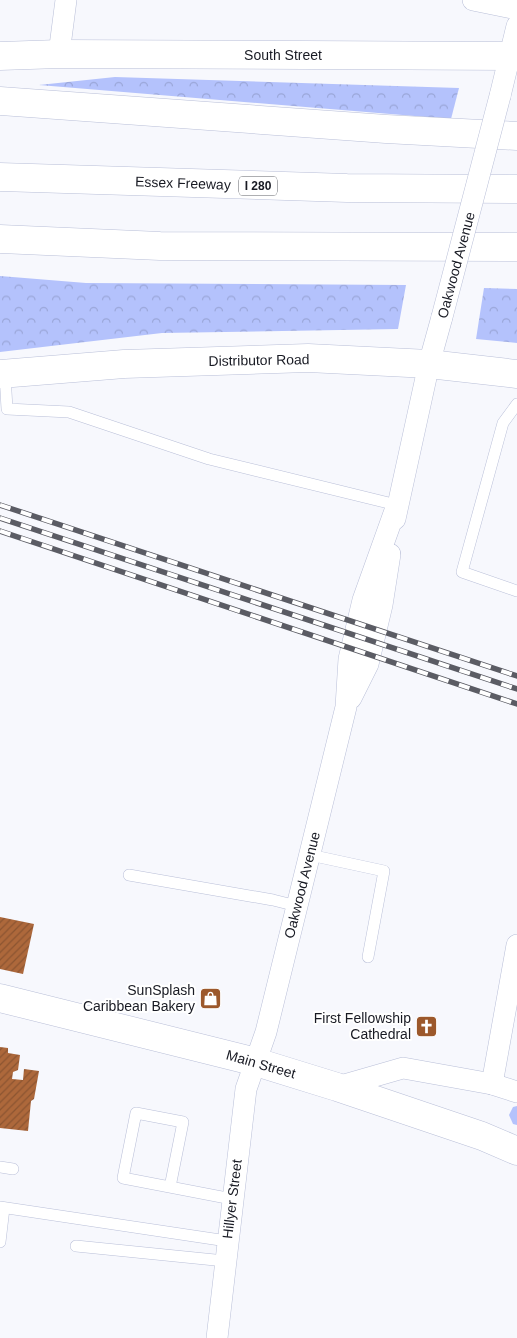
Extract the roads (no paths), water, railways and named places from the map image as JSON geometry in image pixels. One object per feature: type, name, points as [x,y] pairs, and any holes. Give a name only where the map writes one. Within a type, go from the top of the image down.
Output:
[{"type":"main road","name":"South Street","points":[[0,56],[54,54],[513,56]]},
{"type":"main road","points":[[0,101],[386,129],[517,136]]},
{"type":"main road","name":"Essex Freeway","points":[[0,177],[347,188],[517,189]]},
{"type":"main road","points":[[0,239],[160,246],[517,247]]},
{"type":"main road","name":"Distributor Road","points":[[2,374],[124,364],[308,358],[429,364],[517,374]]},
{"type":"main road","name":"Main Street","points":[[0,998],[256,1062],[482,1136],[517,1151]]},
{"type":"street","points":[[54,54],[66,0]]},
{"type":"street","points":[[473,0],[517,9]]},
{"type":"street","name":"Oakwood Avenue","points":[[256,1062],[266,1032],[346,707],[368,664],[380,615],[397,505],[429,364],[500,96],[513,56],[517,26]]},
{"type":"street","points":[[492,1084],[517,946]]},
{"type":"street","name":"Hillyer Street","points":[[217,1338],[246,1089],[256,1062]]},
{"type":"street","points":[[337,1087],[403,1068],[492,1084],[517,1092]]},
{"type":"lane","points":[[2,374],[6,409],[69,412],[216,461],[397,505]]},
{"type":"lane","points":[[517,404],[503,423],[462,572],[517,591]]},
{"type":"lane","points":[[310,855],[384,871],[368,956]]},
{"type":"lane","points":[[129,876],[273,900],[297,906]]},
{"type":"lane","points":[[170,1187],[183,1122],[136,1113],[123,1178],[232,1199]]},
{"type":"lane","points":[[0,1167],[13,1169]]},
{"type":"lane","points":[[0,1242],[2,1207],[226,1251]]},
{"type":"lane","points":[[76,1246],[226,1251]]},
{"type":"railway","points":[[0,505],[517,676]]},
{"type":"railway","points":[[0,518],[517,689]]},
{"type":"railway","points":[[0,531],[517,704]]},
{"type":"place","name":"SunSplash Caribbean Bakery","points":[[211,998]]},
{"type":"place","name":"First Fellowship Cathedral","points":[[427,1026]]}]
